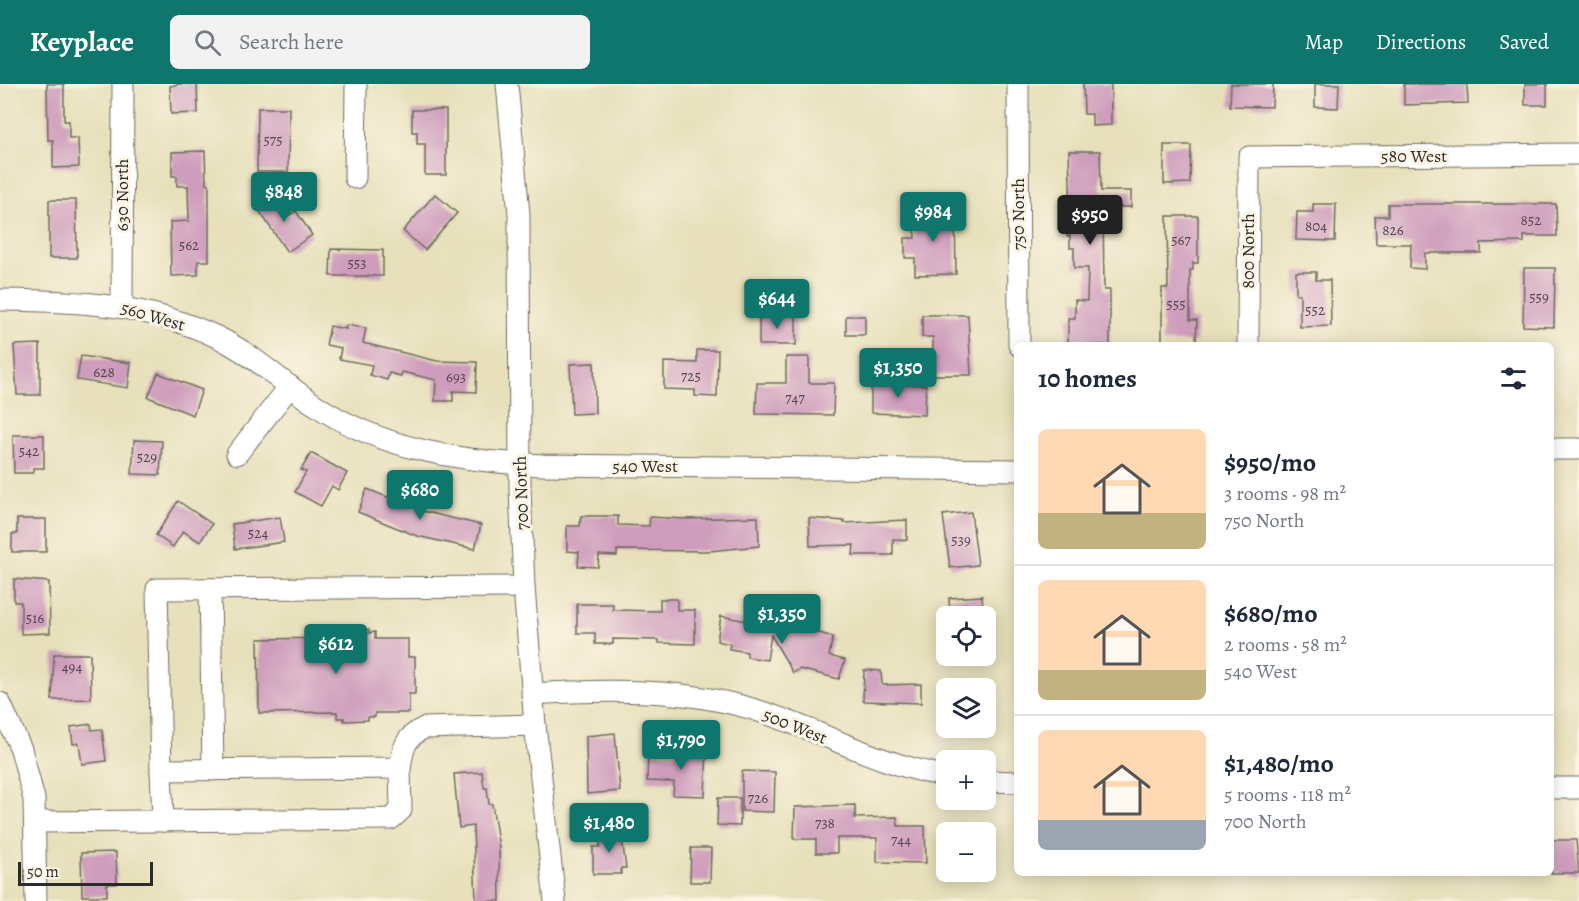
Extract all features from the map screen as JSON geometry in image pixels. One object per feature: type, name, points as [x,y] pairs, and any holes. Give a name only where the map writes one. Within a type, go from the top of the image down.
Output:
[{"type":"street","name":"630 North","points":[[122,306],[123,84]]},
{"type":"street","points":[[355,178],[356,84]]},
{"type":"street","name":"700 North","points":[[507,84],[519,214],[520,464],[524,587],[535,725],[555,901]]},
{"type":"street","name":"750 North","points":[[1018,84],[1019,342]]},
{"type":"street","name":"580 West","points":[[1249,157],[1579,154]]},
{"type":"street","name":"800 North","points":[[1248,342],[1249,157]]},
{"type":"street","name":"560 West","points":[[0,300],[71,301],[122,306],[184,324],[238,348],[290,386]]},
{"type":"street","points":[[237,454],[290,386]]},
{"type":"street","name":"540 West","points":[[290,386],[314,405],[381,437],[444,456],[520,464],[1014,470]]},
{"type":"street","points":[[1554,449],[1579,449]]},
{"type":"street","points":[[163,821],[157,589],[524,587]]},
{"type":"street","points":[[210,589],[213,770]]},
{"type":"street","name":"500 West","points":[[532,694],[652,693],[711,699],[761,712],[902,767],[936,774]]},
{"type":"street","points":[[0,704],[21,749],[34,798],[36,901]]},
{"type":"street","points":[[35,822],[391,819],[401,810],[400,768],[403,746],[412,734],[424,728],[535,725]]},
{"type":"street","points":[[161,770],[400,768]]},
{"type":"street","points":[[996,781],[1014,782]]},
{"type":"street","points":[[1554,788],[1579,788]]},
{"type":"building","points":[[47,84],[64,84],[64,121],[69,121],[69,138],[78,138],[79,167],[53,168],[53,140],[48,140]]},
{"type":"building","points":[[197,84],[198,113],[171,114],[170,86]]},
{"type":"building","points":[[1083,84],[1111,84],[1111,125],[1092,126],[1092,114],[1084,114]]},
{"type":"building","points":[[1231,84],[1273,84],[1272,107],[1230,106]]},
{"type":"building","points":[[1315,84],[1339,84],[1338,108],[1315,107]]},
{"type":"building","points":[[1404,84],[1467,84],[1468,103],[1404,105]]},
{"type":"building","points":[[1525,84],[1547,84],[1547,105],[1525,105]]},
{"type":"building","points":[[258,108],[289,108],[288,172],[257,172]]},
{"type":"building","points":[[412,110],[446,110],[446,175],[425,175],[425,144],[417,144],[417,132],[412,132]]},
{"type":"building","points":[[1164,145],[1191,145],[1190,183],[1164,184]]},
{"type":"building","points":[[205,151],[206,184],[209,184],[209,261],[198,261],[198,275],[171,276],[170,222],[189,221],[188,186],[177,186],[177,176],[172,176],[172,152]]},
{"type":"building","points":[[1069,151],[1100,151],[1101,191],[1131,191],[1131,207],[1103,207],[1104,290],[1110,290],[1110,342],[1068,342],[1068,318],[1075,318],[1075,300],[1087,301],[1088,268],[1074,268],[1074,248],[1070,248],[1070,236],[1067,236],[1067,217],[1071,217]]},
{"type":"building","points":[[274,194],[288,216],[296,211],[312,235],[287,252],[256,206]]},
{"type":"building","points":[[435,194],[457,213],[425,250],[403,231]]},
{"type":"building","points":[[49,200],[76,200],[77,258],[49,258]]},
{"type":"building","points":[[1313,204],[1336,204],[1335,241],[1296,240],[1297,212],[1313,212]]},
{"type":"building","points":[[1388,204],[1556,204],[1557,236],[1524,236],[1524,242],[1481,243],[1481,253],[1425,253],[1425,269],[1410,268],[1411,244],[1376,244],[1375,216],[1388,216]]},
{"type":"building","points":[[915,211],[955,211],[956,274],[915,275],[915,258],[905,258],[905,238],[915,238]]},
{"type":"building","points":[[1167,216],[1198,216],[1198,263],[1193,263],[1193,270],[1190,270],[1190,320],[1197,320],[1196,342],[1162,342],[1162,288],[1168,288]]},
{"type":"building","points":[[331,249],[383,250],[383,276],[330,276]]},
{"type":"building","points":[[1524,268],[1555,268],[1554,327],[1523,326]]},
{"type":"building","points":[[1296,272],[1316,272],[1316,280],[1330,280],[1331,326],[1300,327],[1300,294],[1296,294]]},
{"type":"building","points":[[759,314],[796,314],[796,345],[759,345]]},
{"type":"building","points":[[922,315],[968,315],[971,375],[933,375],[933,337],[922,337]]},
{"type":"building","points":[[846,316],[865,316],[865,335],[846,335]]},
{"type":"building","points":[[346,325],[366,328],[363,343],[437,361],[477,362],[476,392],[453,391],[453,401],[435,401],[436,380],[402,372],[401,376],[389,373],[387,380],[370,375],[372,365],[339,359],[341,348],[326,345],[330,326],[346,329]]},
{"type":"building","points":[[40,344],[40,395],[17,395],[14,345]]},
{"type":"building","points":[[697,350],[718,350],[717,397],[695,396],[695,390],[664,389],[664,362],[697,363]]},
{"type":"building","points":[[81,356],[131,363],[128,388],[77,380]]},
{"type":"building","points":[[786,357],[809,357],[809,383],[834,383],[833,415],[756,414],[757,383],[786,383]]},
{"type":"building","points":[[594,363],[595,413],[572,414],[570,364]]},
{"type":"building","points":[[158,373],[202,390],[193,415],[148,397]]},
{"type":"building","points":[[871,383],[926,385],[925,415],[871,413]]},
{"type":"building","points":[[13,435],[44,435],[44,468],[33,468],[33,473],[14,473]]},
{"type":"building","points":[[134,440],[162,441],[160,475],[132,474]]},
{"type":"building","points":[[311,453],[347,473],[338,490],[332,486],[321,506],[295,492],[306,472],[301,470]]},
{"type":"building","points":[[367,489],[422,511],[481,525],[475,549],[417,536],[358,512]]},
{"type":"building","points":[[178,501],[212,524],[200,542],[183,531],[173,547],[156,535]]},
{"type":"building","points":[[971,512],[978,565],[950,568],[943,515]]},
{"type":"building","points":[[581,516],[618,516],[618,525],[649,526],[650,517],[685,519],[758,517],[759,546],[709,551],[617,550],[617,556],[599,555],[598,567],[578,566],[579,552],[567,551],[567,526],[580,526]]},
{"type":"building","points":[[280,517],[284,542],[235,549],[232,524]]},
{"type":"building","points":[[809,518],[844,521],[844,523],[907,520],[907,540],[893,539],[893,555],[853,555],[854,545],[810,546]]},
{"type":"building","points":[[17,519],[46,519],[46,552],[12,552],[12,534],[17,534]]},
{"type":"building","points":[[14,579],[49,582],[50,633],[21,634],[21,602],[14,602]]},
{"type":"building","points":[[982,596],[983,606],[949,606],[949,598]]},
{"type":"building","points":[[660,599],[677,599],[677,610],[695,610],[695,644],[659,643],[659,640],[613,639],[613,644],[595,644],[595,633],[577,633],[577,604],[613,604],[613,610],[660,611]]},
{"type":"building","points":[[721,616],[798,631],[799,627],[833,637],[829,656],[845,660],[839,679],[800,669],[793,673],[771,635],[767,660],[747,657],[747,652],[729,649],[730,644],[717,641]]},
{"type":"building","points":[[343,630],[369,630],[369,633],[375,632],[375,639],[408,639],[408,657],[415,657],[415,694],[409,694],[409,713],[375,713],[375,717],[368,717],[368,720],[344,721],[344,718],[337,718],[337,712],[259,713],[258,639],[336,638],[335,633],[343,633]]},
{"type":"building","points":[[54,654],[90,654],[91,699],[52,700]]},
{"type":"building","points":[[864,670],[881,671],[882,685],[921,684],[921,703],[863,701]]},
{"type":"building","points":[[91,724],[92,730],[102,729],[106,761],[82,764],[79,743],[73,744],[71,727]]},
{"type":"building","points":[[615,733],[620,791],[587,794],[586,736]]},
{"type":"building","points":[[684,747],[707,748],[705,796],[673,795],[674,782],[647,781],[648,753],[683,754]]},
{"type":"building","points":[[742,771],[775,772],[774,812],[742,811]]},
{"type":"building","points":[[482,772],[489,804],[492,804],[499,848],[500,901],[476,901],[473,826],[459,828],[454,774]]},
{"type":"building","points":[[718,798],[740,798],[740,826],[717,825]]},
{"type":"building","points":[[855,805],[855,818],[897,817],[898,826],[925,826],[926,863],[877,862],[877,838],[837,838],[837,853],[816,853],[816,839],[794,839],[795,807]]},
{"type":"building","points":[[600,831],[621,831],[626,868],[621,868],[621,874],[593,874],[593,847],[600,847]]},
{"type":"building","points":[[1554,840],[1576,840],[1579,873],[1554,873]]},
{"type":"building","points":[[691,848],[711,848],[710,882],[690,882]]},
{"type":"building","points":[[116,852],[117,884],[107,884],[107,896],[82,896],[81,853]]}]
